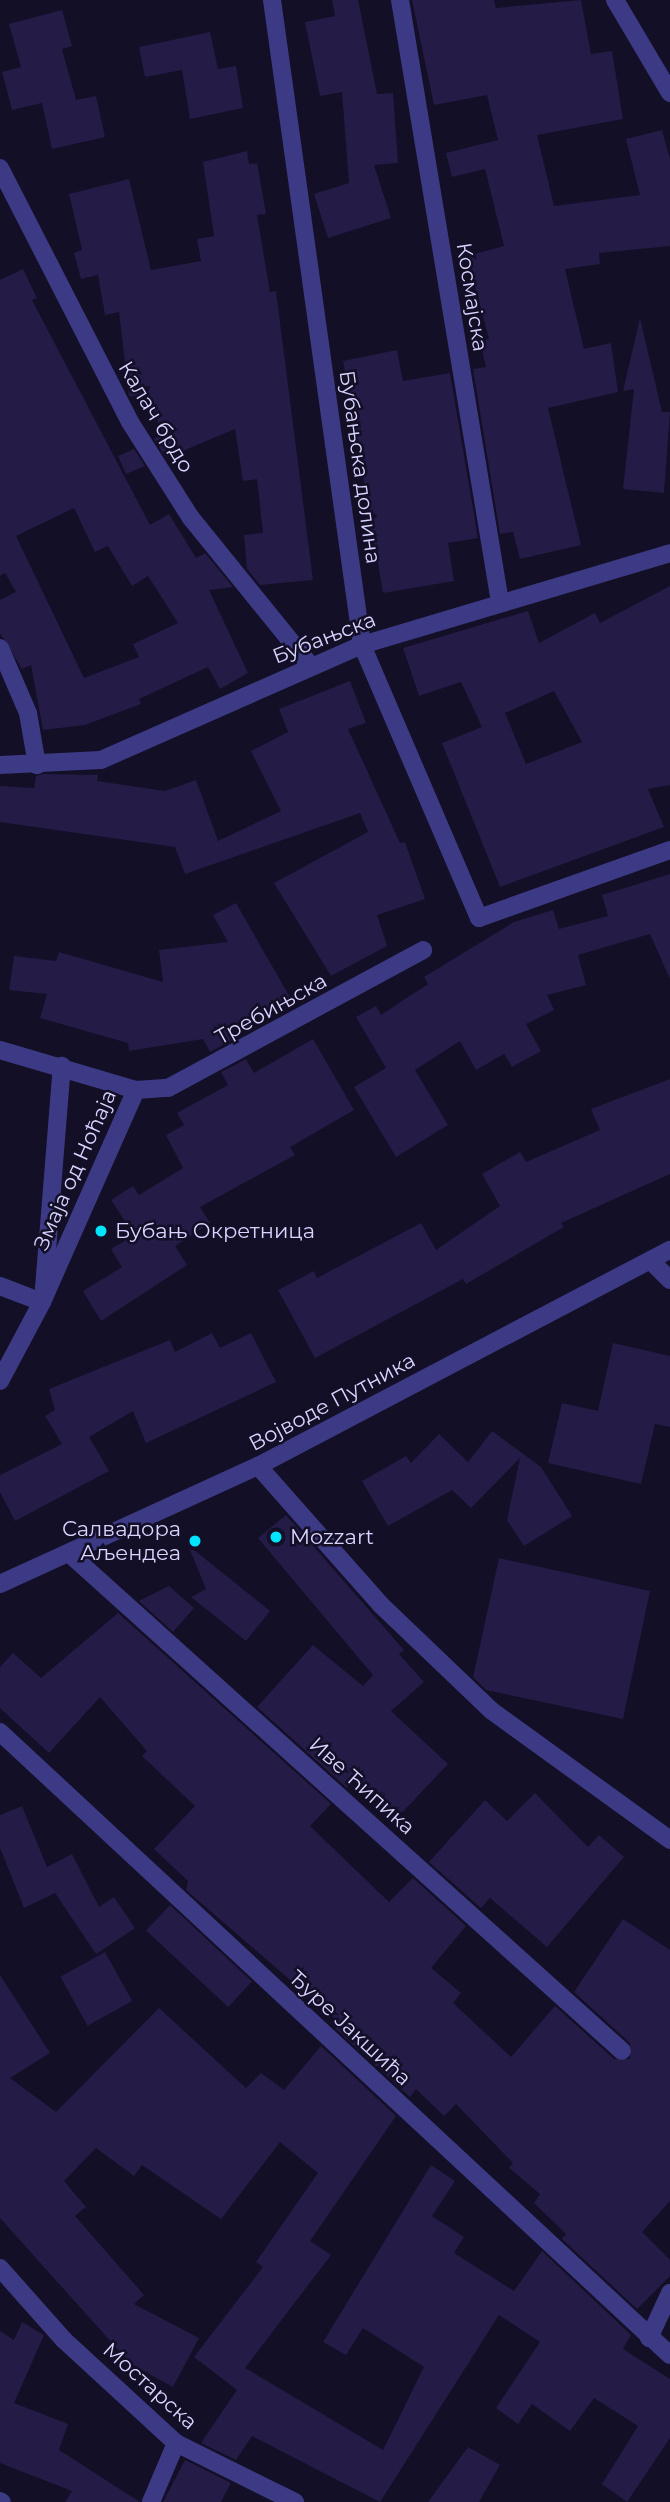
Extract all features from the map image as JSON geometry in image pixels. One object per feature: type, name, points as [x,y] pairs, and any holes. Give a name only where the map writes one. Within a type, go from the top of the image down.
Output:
[{"type":"street","name":"Бубањска долина","points":[[272,0],[362,645],[479,918],[670,850]]},
{"type":"street","name":"Космајска","points":[[400,0],[500,602]]},
{"type":"street","points":[[615,0],[670,93]]},
{"type":"street","name":"Калач брдо","points":[[0,168],[83,340],[151,456],[230,570],[310,665]]},
{"type":"street","name":"Бубањска","points":[[0,765],[80,763],[132,750],[310,665],[362,645],[670,553]]},
{"type":"street","points":[[0,648],[28,713],[37,765]]},
{"type":"street","name":"Требињска","points":[[136,1090],[168,1088],[198,1077],[423,950]]},
{"type":"street","name":"Змаја од Ноћаја","points":[[0,1050],[136,1090],[42,1302],[0,1381]]},
{"type":"street","name":"Змаја од Ноћаја","points":[[42,1302],[61,1066]]},
{"type":"street","name":"Војводе Путника","points":[[3,1581],[71,1555],[258,1466],[670,1250]]},
{"type":"street","points":[[651,1261],[670,1280]]},
{"type":"street","points":[[0,1286],[42,1302]]},
{"type":"street","points":[[258,1466],[381,1605],[492,1711],[670,1840]]},
{"type":"street","name":"Иве Ћипика","points":[[71,1555],[622,2051]]},
{"type":"street","name":"Ђуре Јакшића","points":[[0,1732],[670,2355]]},
{"type":"street","name":"Мостарска","points":[[0,2268],[64,2340],[176,2443],[295,2502]]},
{"type":"street","points":[[649,2338],[670,2293]]},
{"type":"street","points":[[151,2502],[176,2443]]},
{"type":"building","points":[[332,0],[358,0],[377,94],[393,93],[398,163],[374,165],[391,218],[328,238],[314,194],[349,183],[342,92],[320,96],[305,22],[335,16]]},
{"type":"building","points":[[412,0],[494,0],[496,8],[581,0],[591,54],[612,51],[623,119],[537,135],[554,206],[640,195],[626,139],[662,130],[670,159],[670,246],[599,253],[600,264],[565,269],[584,349],[611,343],[618,392],[548,408],[581,545],[520,559],[513,532],[500,534],[473,369],[486,367],[480,341],[489,339],[467,256],[504,246],[485,169],[452,177],[446,153],[498,140],[487,95],[434,105]]},
{"type":"building","points":[[62,10],[72,46],[62,49],[76,100],[96,96],[105,137],[52,149],[42,103],[12,110],[2,72],[21,67],[9,24]]},
{"type":"building","points":[[210,32],[218,69],[236,66],[243,108],[190,119],[182,70],[145,77],[139,47]]},
{"type":"building","points":[[247,151],[249,164],[257,163],[266,214],[257,215],[270,292],[276,291],[313,580],[260,585],[247,569],[244,535],[263,533],[257,479],[243,481],[235,429],[166,458],[154,439],[163,434],[147,396],[129,396],[119,312],[105,315],[98,275],[81,279],[74,253],[82,250],[69,194],[129,179],[151,270],[201,261],[197,239],[214,236],[203,162]]},
{"type":"building","points":[[23,269],[37,298],[32,300],[150,525],[169,514],[196,558],[205,553],[233,587],[209,590],[248,673],[220,689],[208,667],[139,699],[141,704],[85,725],[43,730],[31,665],[22,669],[0,633],[0,600],[16,592],[5,573],[0,576],[0,280]],"holes":[[[74,508],[95,552],[108,546],[132,586],[148,576],[178,623],[133,644],[139,657],[84,678],[16,536]]]},
{"type":"building","points":[[640,318],[662,412],[670,412],[664,493],[623,489],[634,389],[623,391]]},
{"type":"building","points":[[397,350],[403,381],[450,373],[478,538],[448,543],[454,581],[383,593],[343,361]]},
{"type":"building","points":[[134,449],[145,466],[126,474],[118,456]]},
{"type":"building","points":[[670,586],[670,785],[648,789],[664,827],[500,887],[442,743],[482,727],[461,682],[419,696],[403,648],[528,611],[539,643],[595,613],[600,623]],"holes":[[[554,691],[582,742],[526,764],[505,713]]]},
{"type":"building","points":[[350,681],[366,723],[348,729],[400,843],[405,842],[425,899],[377,915],[387,946],[331,976],[274,883],[368,832],[360,813],[185,874],[175,847],[0,822],[0,786],[34,788],[36,776],[43,774],[98,775],[97,781],[165,791],[196,780],[218,841],[281,811],[251,751],[288,732],[279,709]]},
{"type":"building","points":[[670,874],[670,979],[650,934],[578,955],[586,985],[547,995],[554,1010],[526,1024],[541,1051],[512,1067],[504,1054],[476,1070],[460,1041],[415,1070],[448,1125],[396,1157],[354,1087],[386,1068],[356,1017],[376,1006],[381,1015],[428,984],[424,977],[514,922],[553,910],[559,929],[608,916],[602,895]]},
{"type":"building","points":[[236,903],[291,999],[231,1030],[236,1038],[210,1052],[203,1039],[129,1051],[128,1043],[40,1018],[47,994],[9,990],[14,956],[56,961],[59,952],[163,982],[159,950],[228,942],[213,915]]},
{"type":"building","points":[[313,1039],[354,1110],[290,1147],[295,1155],[200,1207],[210,1223],[175,1246],[187,1265],[101,1321],[83,1291],[122,1267],[111,1249],[134,1235],[111,1200],[133,1186],[139,1195],[183,1168],[166,1135],[184,1125],[177,1113],[228,1085],[221,1072],[246,1059],[254,1073]]},
{"type":"building","points":[[670,1079],[670,1174],[561,1223],[564,1227],[466,1284],[463,1279],[315,1358],[278,1290],[314,1271],[317,1278],[421,1223],[436,1250],[500,1206],[482,1174],[520,1152],[526,1162],[600,1130],[591,1109]]},
{"type":"building","points":[[212,1333],[220,1348],[251,1333],[276,1382],[146,1443],[133,1411],[89,1437],[109,1471],[15,1521],[0,1492],[0,1475],[62,1444],[45,1416],[55,1410],[49,1389],[170,1340],[175,1352]]},
{"type":"building","points":[[613,1343],[670,1356],[670,1427],[655,1424],[641,1484],[548,1463],[562,1403],[598,1411]]},
{"type":"building","points":[[492,1431],[541,1467],[572,1516],[524,1546],[507,1520],[520,1458],[471,1508],[452,1490],[388,1526],[362,1481],[406,1456],[411,1463],[439,1434],[468,1462]]},
{"type":"building","points":[[286,1515],[404,1650],[399,1654],[424,1682],[391,1711],[448,1764],[398,1817],[354,1780],[347,1788],[257,1707],[313,1645],[363,1686],[373,1675],[258,1538]]},
{"type":"building","points":[[188,1545],[270,1611],[246,1641],[191,1597],[206,1589]]},
{"type":"building","points":[[499,1558],[650,1591],[623,1719],[486,1690],[473,1677]]},
{"type":"building","points":[[169,1586],[194,1608],[173,1632],[139,1601]]},
{"type":"building","points":[[118,1613],[331,1804],[310,1826],[389,1902],[413,1878],[466,1926],[431,1968],[461,1993],[453,2003],[511,2057],[555,2006],[614,2059],[630,2059],[630,2043],[574,1992],[623,1919],[670,1950],[670,2201],[642,2232],[670,2260],[670,2276],[637,2309],[562,2239],[566,2234],[534,2203],[540,2194],[509,2168],[513,2163],[456,2104],[444,2116],[416,2089],[410,2097],[335,2028],[340,2023],[186,1890],[188,1881],[154,1849],[195,1806],[142,1756],[147,1751],[100,1697],[49,1753],[0,1708],[0,1667],[13,1653],[41,1678]]},
{"type":"building","points":[[535,1793],[588,1847],[599,1835],[624,1857],[547,1947],[490,1898],[481,1908],[429,1862],[485,1800],[507,1821]]},
{"type":"building","points":[[22,1806],[47,1867],[72,1854],[99,1907],[114,1897],[135,1928],[96,1954],[55,1893],[24,1908],[0,1848],[0,1815]]},
{"type":"building","points":[[170,1905],[252,1981],[228,2007],[146,1931]]},
{"type":"building","points":[[105,1952],[132,2001],[88,2026],[60,1977]]},
{"type":"building","points":[[0,1975],[50,2053],[10,2078],[56,2112],[159,2008],[246,2088],[261,2073],[284,2090],[321,2046],[396,2116],[310,2241],[331,2255],[245,2368],[383,2450],[424,2367],[363,2328],[346,2355],[323,2342],[431,2165],[455,2181],[432,2216],[464,2237],[454,2253],[514,2291],[542,2251],[631,2335],[623,2349],[670,2379],[670,2438],[627,2502],[602,2484],[638,2426],[594,2398],[570,2431],[532,2404],[518,2424],[496,2408],[540,2342],[499,2315],[380,2502],[252,2436],[236,2460],[201,2443],[237,2390],[194,2357],[263,2267],[256,2262],[318,2173],[280,2142],[221,2219],[142,2165],[134,2176],[96,2148],[64,2181],[86,2207],[75,2216],[144,2295],[134,2304],[199,2338],[173,2387],[131,2364],[0,2218]]},
{"type":"building","points":[[22,2322],[44,2335],[14,2403],[68,2424],[59,2450],[140,2502],[65,2502],[72,2491],[0,2463],[0,2331],[14,2340]]},
{"type":"building","points":[[468,2447],[500,2465],[479,2502],[428,2502]]},
{"type":"building","points":[[185,2460],[231,2483],[221,2502],[163,2502]]},
{"type":"place","name":"Бубањ Окретница","points":[[101,1231]]},
{"type":"place","name":"Mozzart","points":[[276,1537]]},
{"type":"place","name":"Салвадора Аљендеа","points":[[195,1541]]}]
